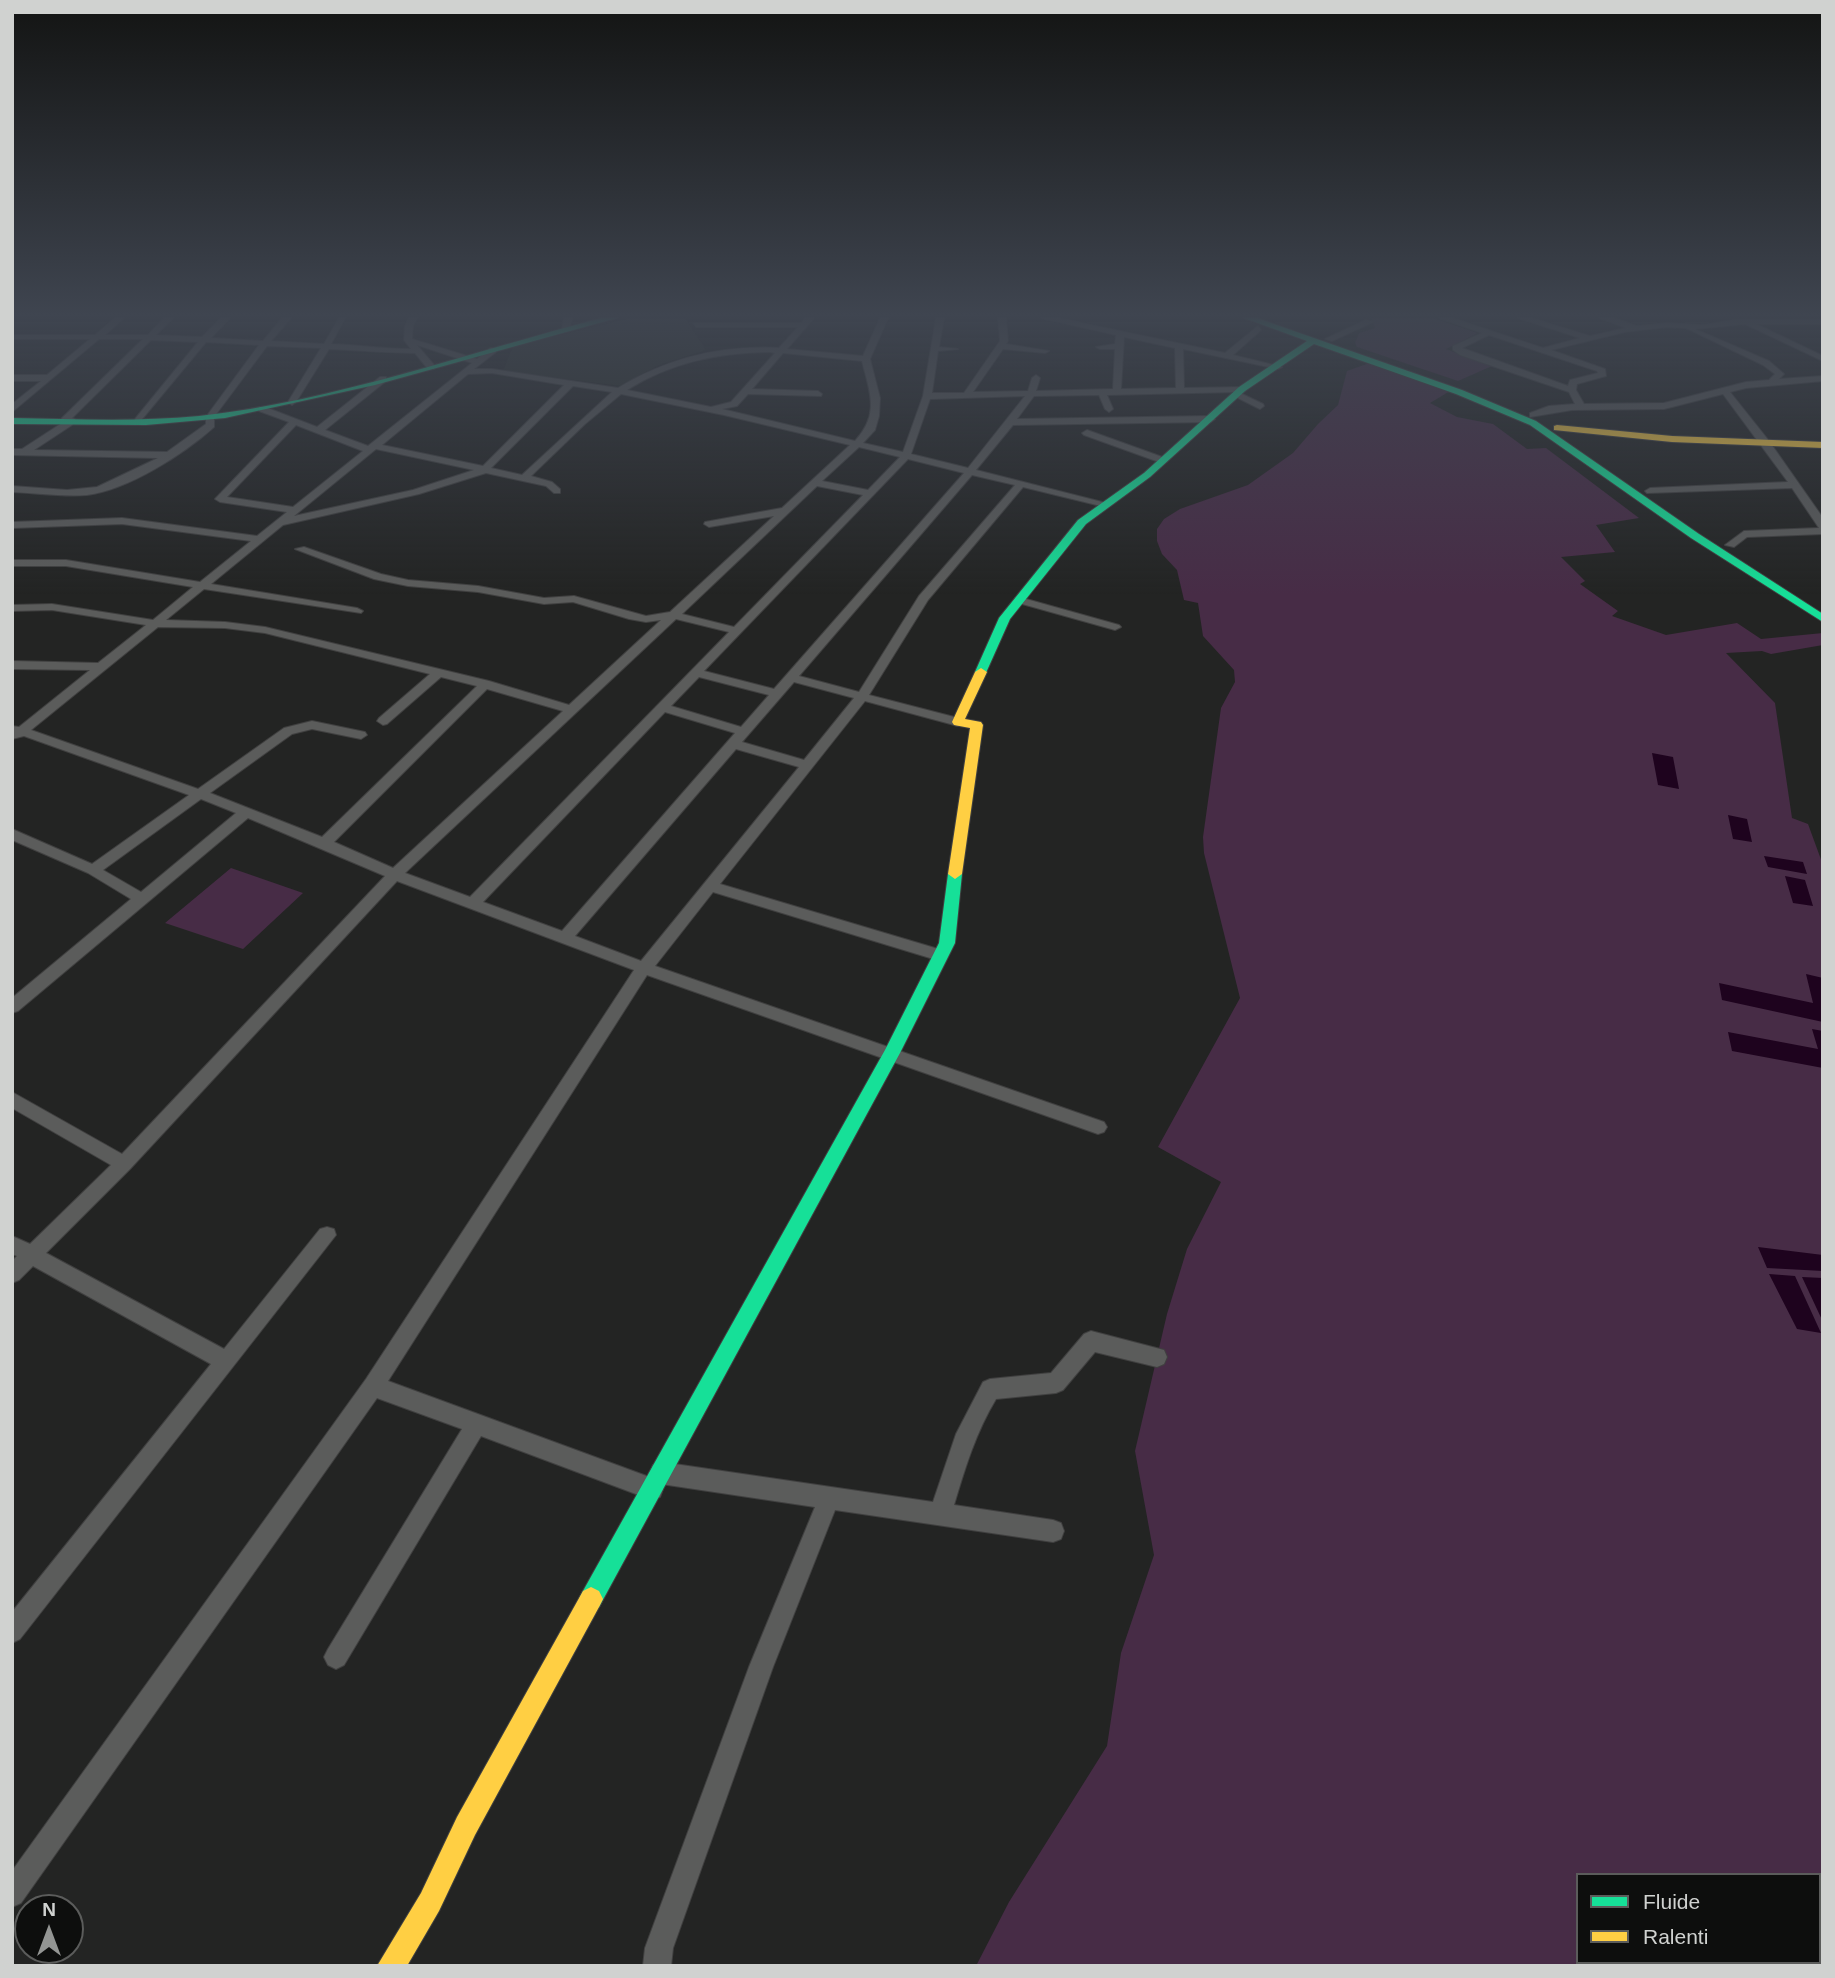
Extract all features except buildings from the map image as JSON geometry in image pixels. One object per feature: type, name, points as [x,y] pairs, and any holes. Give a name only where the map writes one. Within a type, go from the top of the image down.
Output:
[{"type":"main road","points":[[12,421],[138,421],[210,417],[254,410]]},
{"type":"main road","points":[[390,1966],[430,1902],[466,1826],[892,1053],[947,943],[959,837],[977,724],[958,722],[1005,618],[1082,522],[1147,475],[1220,410]]},
{"type":"main road","points":[[1503,410],[1533,423],[1695,536],[1823,619]]},
{"type":"main road","points":[[1523,410],[1557,428],[1823,607]]},
{"type":"main road","points":[[1557,428],[1823,445]]},
{"type":"street","points":[[17,455],[68,421],[78,410]]},
{"type":"street","points":[[138,421],[147,410]]},
{"type":"street","points":[[12,489],[66,492],[100,490],[165,456],[207,429],[211,425],[210,417],[215,410]]},
{"type":"street","points":[[266,410],[372,448],[524,478],[549,484],[557,491]]},
{"type":"street","points":[[319,430],[344,410]]},
{"type":"street","points":[[15,733],[101,667],[416,410]]},
{"type":"street","points":[[280,522],[416,492],[484,470],[544,410]]},
{"type":"street","points":[[524,478],[598,410]]},
{"type":"street","points":[[715,410],[1105,504]]},
{"type":"street","points":[[736,410],[738,415]]},
{"type":"street","points":[[12,1274],[124,1164],[395,875],[858,443],[870,430],[875,410]]},
{"type":"street","points":[[473,903],[906,456],[922,410]]},
{"type":"street","points":[[565,938],[778,694],[1019,410]]},
{"type":"street","points":[[1534,415],[1546,410]]},
{"type":"street","points":[[1730,545],[1744,534],[1823,528],[1741,410]]},
{"type":"street","points":[[1011,422],[1211,419]]},
{"type":"street","points":[[1111,442],[1151,420]]},
{"type":"street","points":[[295,421],[220,499],[296,510]]},
{"type":"street","points":[[1087,433],[1162,460]]},
{"type":"street","points":[[17,455],[165,456]]},
{"type":"street","points":[[815,484],[870,493]]},
{"type":"street","points":[[12,1894],[373,1386],[644,968],[862,697],[923,598],[1021,484]]},
{"type":"street","points":[[1650,491],[1794,485]]},
{"type":"street","points":[[709,524],[760,517],[786,510]]},
{"type":"street","points":[[12,525],[122,522],[259,539]]},
{"type":"street","points":[[300,548],[378,577],[408,583],[478,589],[544,601],[574,598],[614,613],[646,619],[673,615],[737,631]]},
{"type":"street","points":[[12,563],[66,563],[358,611]]},
{"type":"street","points":[[1020,600],[1115,627]]},
{"type":"street","points":[[12,608],[52,607],[153,623],[225,625],[265,630],[485,684],[572,710]]},
{"type":"street","points":[[12,665],[101,667]]},
{"type":"street","points":[[383,721],[438,673]]},
{"type":"street","points":[[696,673],[778,694]]},
{"type":"street","points":[[791,678],[958,722]]},
{"type":"street","points":[[324,843],[485,684]]},
{"type":"street","points":[[663,707],[744,732]]},
{"type":"street","points":[[93,870],[266,744],[288,731],[312,725],[361,735]]},
{"type":"street","points":[[15,733],[200,794],[324,843],[395,875],[644,968],[1098,1127]]},
{"type":"street","points":[[734,744],[806,765]]},
{"type":"street","points":[[12,1007],[246,812]]},
{"type":"street","points":[[12,834],[93,870],[142,899]]},
{"type":"street","points":[[709,886],[940,955]]},
{"type":"street","points":[[12,1099],[124,1164]]},
{"type":"street","points":[[12,1631],[327,1235]]},
{"type":"street","points":[[12,1244],[225,1361]]},
{"type":"street","points":[[941,1514],[959,1450],[975,1412],[989,1389],[1056,1383],[1091,1341],[1157,1357]]},
{"type":"street","points":[[373,1386],[477,1424],[656,1481],[829,1498],[1053,1531]]},
{"type":"street","points":[[336,1657],[477,1424]]},
{"type":"street","points":[[657,1966],[659,1948],[761,1667],[829,1498]]},
{"type":"shaded area","points":[[1332,410],[1444,410],[1457,417],[1493,424],[1527,449],[1546,448],[1639,518],[1596,525],[1615,552],[1561,557],[1585,581],[1580,584],[1618,611],[1612,616],[1666,635],[1737,623],[1761,639],[1823,633],[1823,645],[1771,654],[1762,651],[1726,653],[1775,703],[1792,818],[1808,824],[1823,865],[1823,1966],[976,1966],[1009,1902],[1107,1746],[1121,1653],[1154,1555],[1135,1451],[1167,1314],[1187,1249],[1221,1182],[1158,1147],[1240,998],[1204,853],[1203,837],[1221,708],[1235,682],[1234,670],[1203,636],[1198,603],[1184,600],[1177,570],[1162,554],[1157,541],[1157,529],[1164,519],[1180,509],[1248,485],[1293,453]]},
{"type":"shaded area","points":[[1652,753],[1673,757],[1679,789],[1658,785]]},
{"type":"shaded area","points":[[1728,815],[1747,819],[1752,842],[1733,839]]},
{"type":"shaded area","points":[[1764,856],[1803,862],[1807,874],[1768,867]]},
{"type":"shaded area","points":[[231,868],[303,893],[243,949],[165,923]]},
{"type":"shaded area","points":[[1785,876],[1805,880],[1813,906],[1793,903]]},
{"type":"shaded area","points":[[1806,974],[1823,978],[1823,1022],[1722,1000],[1719,983],[1813,1003]]},
{"type":"shaded area","points":[[1812,1029],[1823,1031],[1823,1068],[1732,1051],[1728,1032],[1818,1049]]},
{"type":"shaded area","points":[[1758,1247],[1823,1255],[1823,1271],[1767,1268]]},
{"type":"shaded area","points":[[1769,1274],[1795,1276],[1821,1333],[1797,1329]]},
{"type":"shaded area","points":[[1802,1277],[1823,1278],[1823,1322]]},
{"type":"traffic: fast","points":[[12,421],[146,422],[251,410]]},
{"type":"traffic: fast","points":[[981,672],[1005,618],[1082,522],[1147,475],[1218,410]]},
{"type":"traffic: fast","points":[[1503,410],[1533,423],[1695,536],[1823,619]]},
{"type":"traffic: fast","points":[[591,1599],[892,1053],[947,943],[955,874]]},
{"type":"traffic: slow","points":[[1557,428],[1672,439],[1823,445]]},
{"type":"traffic: slow","points":[[955,874],[977,725],[958,722],[981,672]]},
{"type":"traffic: slow","points":[[391,1966],[430,1902],[466,1826],[591,1599]]}]
